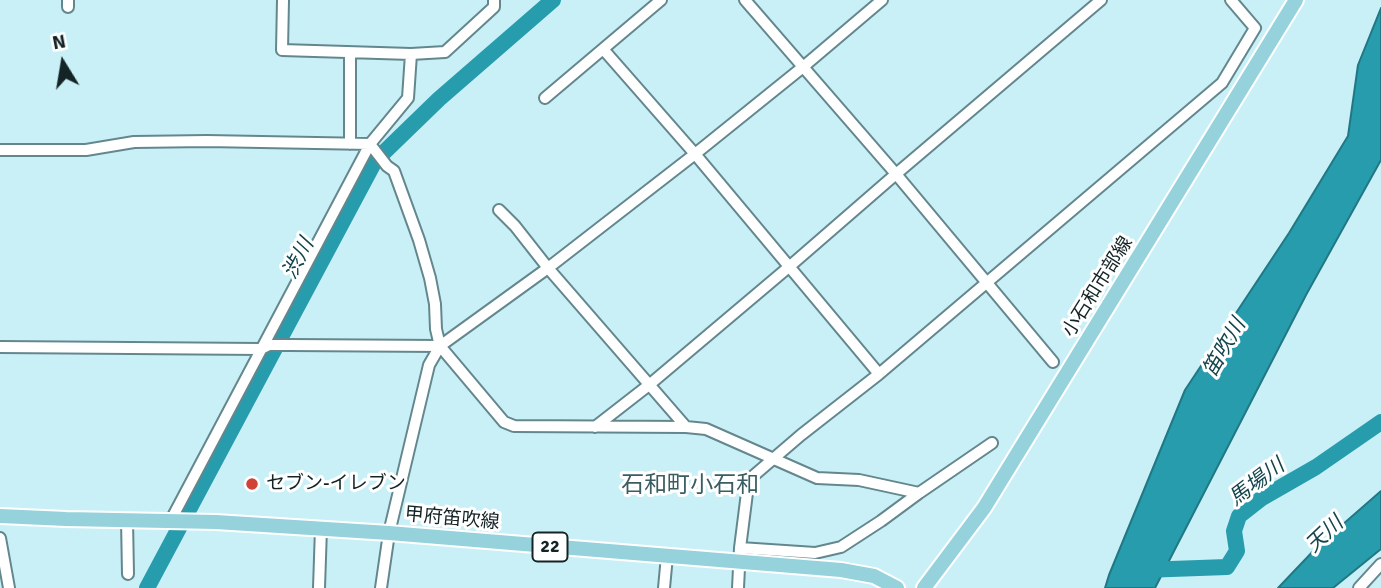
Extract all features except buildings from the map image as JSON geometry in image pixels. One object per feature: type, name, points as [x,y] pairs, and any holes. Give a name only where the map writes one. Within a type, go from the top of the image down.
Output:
[{"type":"main road","name":"小石和市部線","points":[[923,588],[984,508],[1296,0]]},
{"type":"main road","name":"甲府笛吹線","points":[[0,516],[200,521],[389,533],[667,556],[740,555],[856,572],[882,579],[897,588]]},
{"type":"street","points":[[283,0],[282,50],[411,54],[445,52],[494,8],[494,0]]},
{"type":"street","points":[[545,98],[661,0]]},
{"type":"street","points":[[745,0],[1054,362]]},
{"type":"street","points":[[381,588],[389,533],[429,365],[440,346],[548,268],[695,154],[881,0]]},
{"type":"street","points":[[596,427],[790,266],[1101,0]]},
{"type":"street","points":[[738,588],[748,485],[752,477],[879,374],[1222,83],[1255,28],[1231,0]]},
{"type":"street","points":[[603,49],[695,154],[879,374]]},
{"type":"street","points":[[350,53],[350,144]]},
{"type":"street","points":[[173,520],[373,148],[408,98],[411,54]]},
{"type":"street","points":[[0,149],[86,150],[134,142],[207,141],[350,144],[373,148],[394,171],[419,240],[430,278],[440,346],[504,422],[514,426],[706,429],[817,478],[859,480],[919,493]]},
{"type":"street","points":[[499,210],[686,427]]},
{"type":"street","points":[[0,347],[440,346]]},
{"type":"street","points":[[740,555],[815,553],[841,547],[992,443]]},
{"type":"street","points":[[127,520],[128,574]]},
{"type":"street","points":[[318,588],[321,528]]},
{"type":"street","points":[[0,538],[9,588]]},
{"type":"street","points":[[664,588],[667,556]]},
{"type":"street","points":[[1359,588],[1379,567]]},
{"type":"water","name":"笛吹川","points":[[1381,8],[1381,160],[1306,295],[1155,588],[1105,588],[1185,390],[1289,233],[1348,136],[1358,65]]},
{"type":"water","points":[[1381,491],[1381,549],[1333,588],[1278,588],[1318,546]]},
{"type":"waterway","name":"渋川","points":[[147,588],[375,161],[439,99],[553,0]]},
{"type":"waterway","name":"馬場川","points":[[1143,570],[1227,567],[1237,551],[1234,531],[1239,516],[1262,498],[1316,467],[1381,422]]},
{"type":"place","name":"セブン-イレブン","points":[[252,484]]},
{"type":"district","name":"石和町小石和","points":[[690,486]]},
{"type":"water label","name":"天川","points":[[1325,535]]}]
